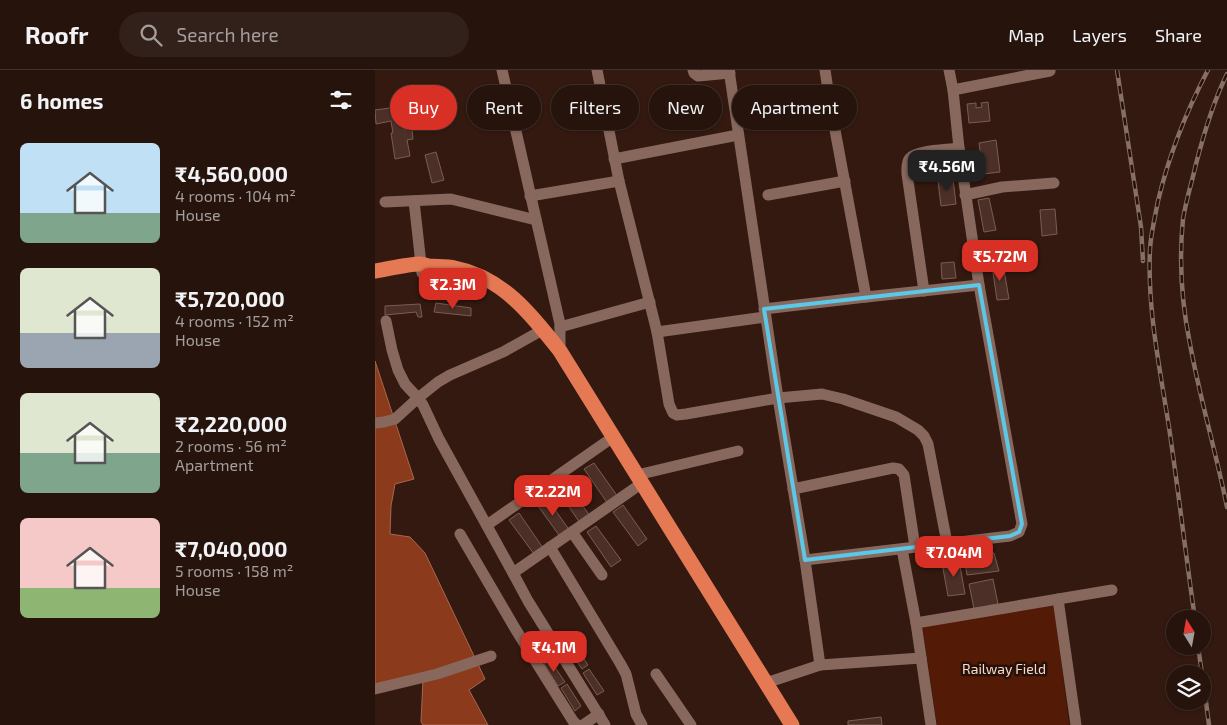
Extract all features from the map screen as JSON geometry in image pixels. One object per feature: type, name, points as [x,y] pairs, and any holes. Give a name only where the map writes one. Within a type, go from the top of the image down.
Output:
[{"type":"highway","points":[[375,271],[456,268],[486,278],[515,299],[532,316],[560,351],[636,482],[782,725]]},
{"type":"highway","points":[[375,276],[421,269],[466,279],[501,297],[527,322],[548,347],[606,442],[636,482],[792,725]]},
{"type":"street","points":[[502,70],[560,327],[560,351]]},
{"type":"street","points":[[597,70],[614,159],[657,332],[669,404],[673,413],[677,415],[686,414],[778,398],[816,394],[843,398],[896,417],[918,430],[928,444],[947,543]]},
{"type":"street","points":[[693,70],[697,76],[729,72],[820,665]]},
{"type":"street","points":[[825,70],[866,297]]},
{"type":"street","points":[[805,560],[1010,536],[1019,532],[1022,524],[979,286],[949,70]]},
{"type":"street","points":[[953,90],[1050,71]]},
{"type":"street","points":[[614,159],[738,135]]},
{"type":"street","points":[[924,291],[907,166],[909,159],[915,154],[959,148]]},
{"type":"street","points":[[530,196],[619,181]]},
{"type":"street","points":[[768,195],[845,181]]},
{"type":"street","points":[[965,195],[1003,187],[1054,183]]},
{"type":"street","points":[[385,202],[451,199],[536,220]]},
{"type":"street","points":[[414,201],[421,269]]},
{"type":"street","points":[[657,332],[866,297],[979,286]]},
{"type":"street","points":[[560,327],[650,302]]},
{"type":"street","points":[[387,321],[392,350],[398,370],[405,384],[418,398],[528,601],[605,725]]},
{"type":"street","points":[[385,422],[438,382],[503,352],[537,333]]},
{"type":"street","points":[[487,525],[606,442]]},
{"type":"street","points":[[513,573],[572,532],[636,482],[738,451]]},
{"type":"street","points":[[793,489],[893,468],[899,469],[904,475],[915,547]]},
{"type":"street","points":[[572,532],[602,575]]},
{"type":"street","points":[[460,534],[516,630],[577,725]]},
{"type":"street","points":[[550,547],[626,674],[636,714],[642,725]]},
{"type":"street","points":[[902,548],[916,624],[931,725]]},
{"type":"street","points":[[916,624],[1112,590]]},
{"type":"street","points":[[1058,599],[1076,725]]},
{"type":"street","points":[[375,689],[437,674],[491,656]]},
{"type":"street","points":[[766,683],[820,665],[921,658]]},
{"type":"street","points":[[656,674],[691,725]]},
{"type":"street","points":[[583,725],[599,714]]},
{"type":"highlighted area","points":[[979,285],[1022,524],[1019,532],[1010,536],[805,560],[764,309]]},
{"type":"green space","name":"Railway Field","points":[[1054,605],[1069,725],[937,725],[922,622]]},
{"type":"shaded area","points":[[375,361],[414,479],[395,484],[391,506],[390,534],[410,537],[425,553],[485,679],[469,690],[488,725],[423,725],[421,722],[423,680],[375,684]]},
{"type":"building","points":[[988,102],[990,121],[969,123],[967,104],[976,103],[976,108],[982,107],[981,103]]},
{"type":"building","points":[[390,108],[390,121],[376,124],[375,110]]},
{"type":"building","points":[[392,130],[412,130],[413,139],[407,140],[410,156],[395,159],[391,133],[393,133]]},
{"type":"building","points":[[996,140],[1000,172],[983,174],[979,143]]},
{"type":"building","points":[[436,152],[444,180],[432,183],[425,155]]},
{"type":"building","points":[[953,179],[956,204],[941,206],[938,181]]},
{"type":"building","points":[[989,198],[996,230],[984,232],[978,200]]},
{"type":"building","points":[[1055,209],[1057,234],[1042,236],[1040,210]]},
{"type":"building","points":[[954,262],[956,278],[942,279],[941,263]]},
{"type":"building","points":[[1003,264],[1009,299],[997,300],[992,266]]},
{"type":"building","points":[[436,303],[471,308],[471,316],[434,312]]},
{"type":"building","points":[[420,304],[422,317],[418,317],[416,312],[385,315],[385,306]]},
{"type":"building","points":[[594,463],[618,497],[608,504],[584,469]]},
{"type":"building","points":[[565,481],[590,516],[580,523],[556,488]]},
{"type":"building","points":[[546,497],[570,531],[561,538],[536,503]]},
{"type":"building","points":[[623,505],[647,539],[638,546],[613,512]]},
{"type":"building","points":[[519,513],[543,548],[534,554],[509,520]]},
{"type":"building","points":[[596,526],[621,560],[611,567],[587,532]]},
{"type":"building","points":[[994,553],[999,571],[967,575],[964,557]]},
{"type":"building","points":[[959,560],[965,594],[948,596],[942,563]]},
{"type":"building","points":[[993,579],[998,604],[974,609],[969,584]]},
{"type":"building","points":[[574,643],[588,665],[582,669],[567,647]]},
{"type":"building","points":[[550,660],[565,682],[558,686],[544,664]]},
{"type":"building","points":[[589,669],[604,691],[597,695],[583,673]]},
{"type":"building","points":[[567,684],[581,706],[575,711],[561,688]]},
{"type":"building","points":[[881,717],[882,725],[848,725],[848,721]]},
{"type":"railway","points":[[1117,70],[1141,227],[1143,261]]},
{"type":"railway","points":[[1194,610],[1153,319],[1150,249],[1158,201],[1167,167],[1185,118],[1208,70]]},
{"type":"railway","points":[[1227,74],[1217,96],[1202,141],[1183,219],[1181,250],[1183,298],[1187,329],[1198,385],[1227,507]]},
{"type":"railway","points":[[1199,655],[1201,665]]},
{"type":"railway","points":[[1207,710],[1209,725]]}]
